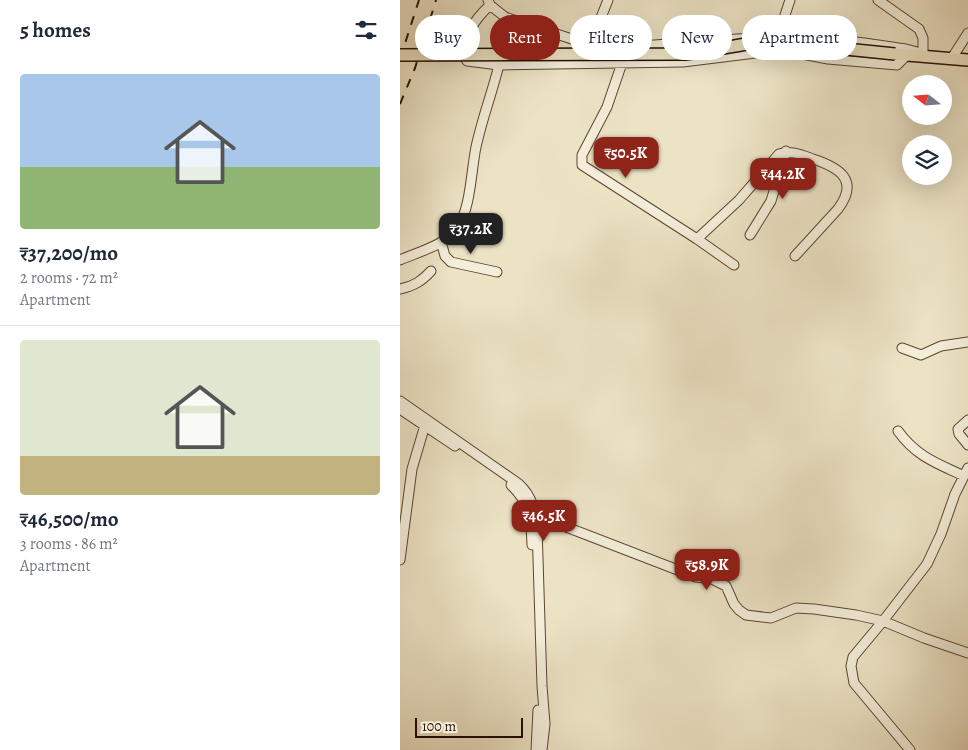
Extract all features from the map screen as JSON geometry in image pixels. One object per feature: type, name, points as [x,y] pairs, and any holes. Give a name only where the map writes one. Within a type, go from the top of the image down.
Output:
[{"type":"main road","points":[[400,55],[685,54],[768,41],[927,55],[963,61]]},
{"type":"street","points":[[602,15],[608,0]]},
{"type":"street","points":[[785,15],[790,0]]},
{"type":"street","points":[[880,0],[919,29],[927,55]]},
{"type":"street","points":[[570,39],[505,17],[489,3],[476,18],[466,44],[464,56],[467,61],[499,65],[683,62],[772,51],[828,59],[897,65],[901,54]]},
{"type":"street","points":[[963,61],[968,33]]},
{"type":"street","points":[[652,46],[742,39]]},
{"type":"street","points":[[857,42],[906,48],[927,55]]},
{"type":"street","points":[[622,63],[607,107],[582,155],[582,165],[734,265]]},
{"type":"street","points":[[400,260],[441,242],[451,236],[457,229],[467,202],[476,145],[499,65]]},
{"type":"street","points":[[697,239],[739,200],[779,154],[786,151],[826,163],[838,170],[846,180],[848,188],[844,201],[838,209],[795,256]]},
{"type":"street","points":[[750,235],[771,201],[786,151]]},
{"type":"street","points":[[441,242],[445,256],[451,262],[497,272]]},
{"type":"street","points":[[400,289],[415,285],[423,280],[431,271]]},
{"type":"street","points":[[902,348],[921,355],[941,346],[968,342]]},
{"type":"street","points":[[400,400],[519,484],[527,492],[533,504],[539,714],[536,750]]},
{"type":"street","points":[[400,409],[509,482],[527,502],[533,515],[545,724],[542,750]]},
{"type":"street","points":[[968,420],[958,430],[959,434],[968,444]]},
{"type":"street","points":[[400,560],[412,469],[425,425]]},
{"type":"street","points":[[898,431],[906,443],[915,451],[935,463],[966,472],[955,494],[941,534],[927,564],[853,658],[851,666],[854,683],[910,750]]},
{"type":"street","points":[[533,515],[696,577],[712,579],[726,586],[734,604],[746,614],[771,618],[796,608],[814,609],[884,621],[924,638],[968,653]]},
{"type":"railway","points":[[400,59],[419,0]]},
{"type":"railway","points":[[400,104],[415,68],[436,0]]}]
